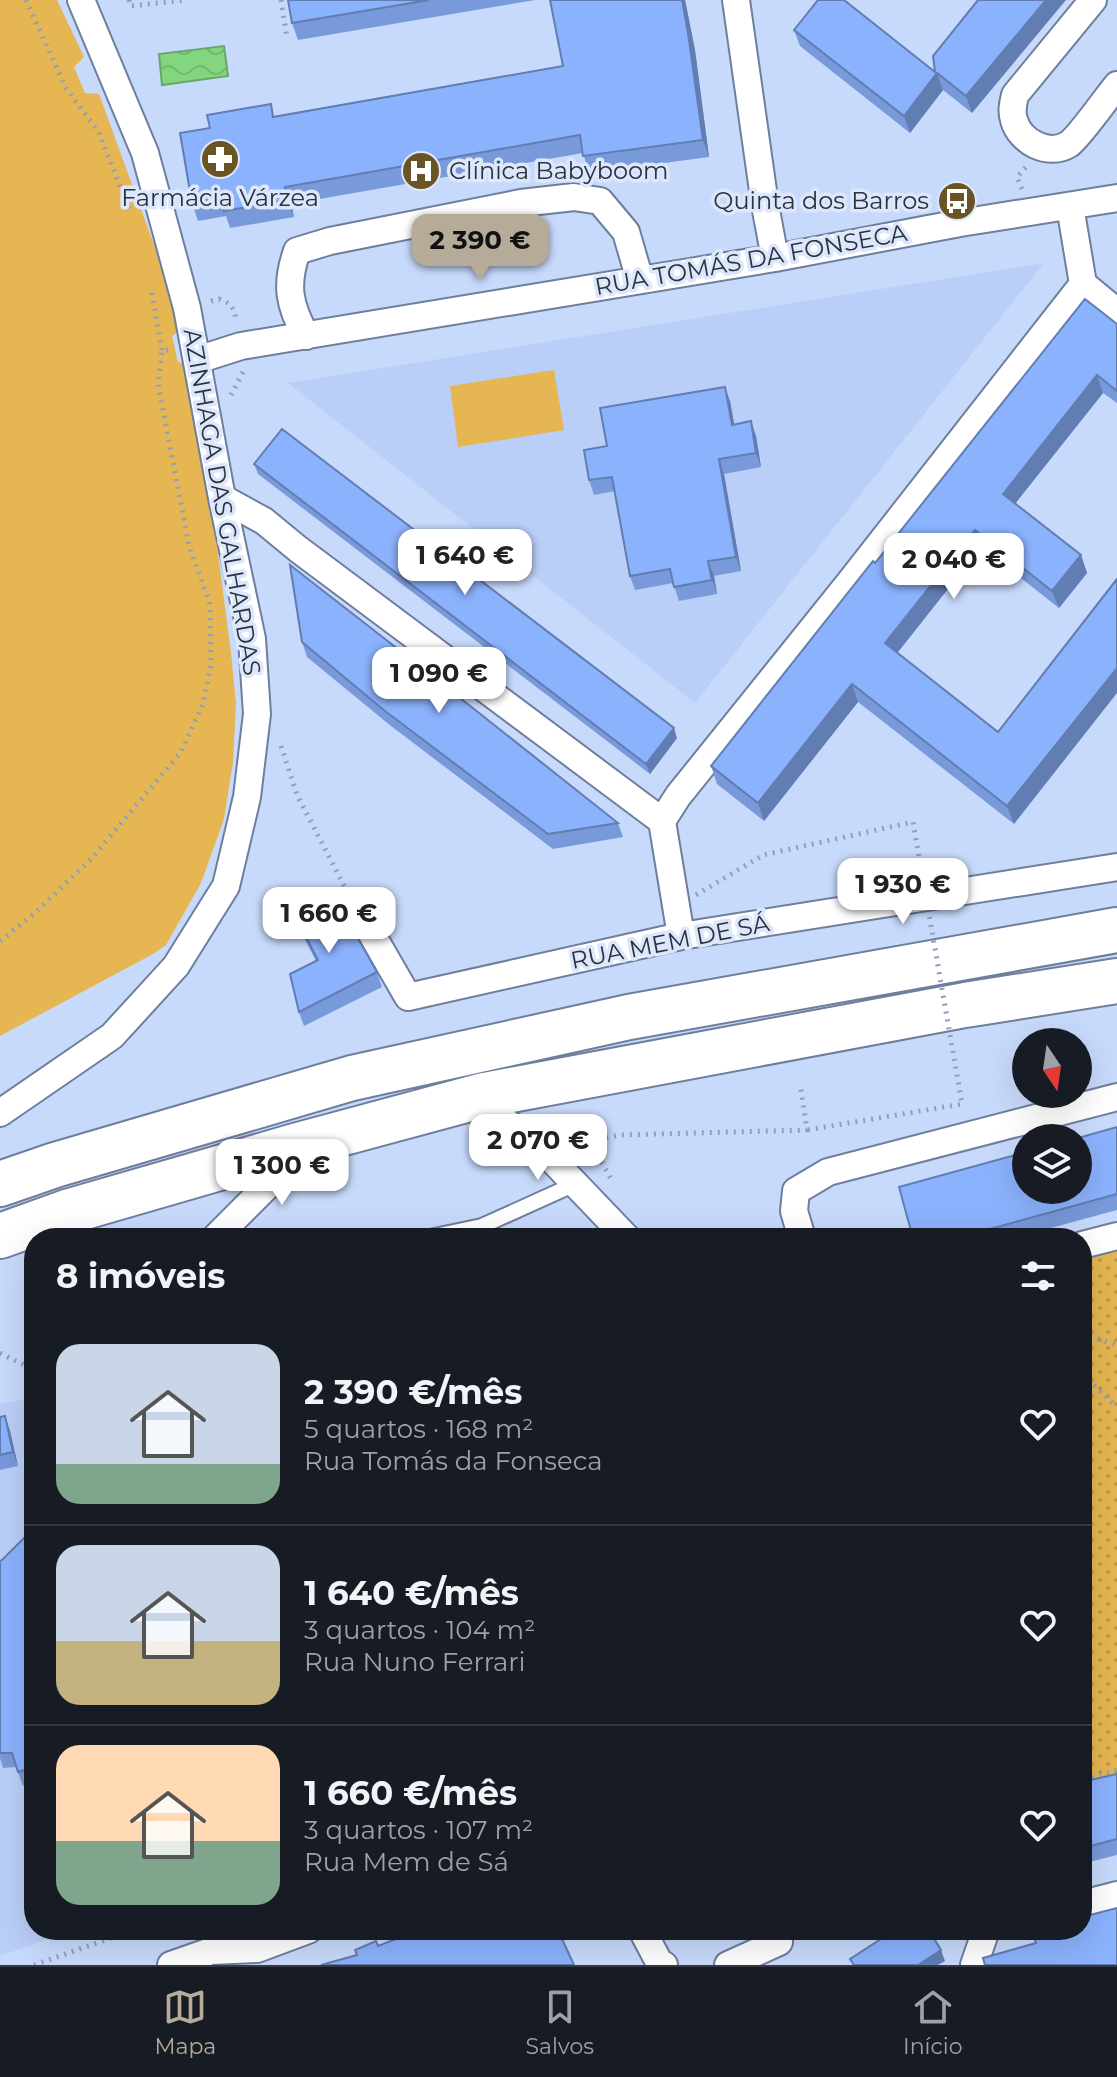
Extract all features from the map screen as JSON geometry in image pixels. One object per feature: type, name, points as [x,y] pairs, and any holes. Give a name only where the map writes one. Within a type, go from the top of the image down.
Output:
[{"type":"highway","points":[[0,1184],[352,1078],[629,1017],[1117,930]]},
{"type":"highway","points":[[0,1236],[67,1212],[473,1098],[965,1005],[1117,981]]},
{"type":"street","name":"AZINHAGA DAS GALHARDAS","points":[[0,1113],[112,1036],[176,966],[226,886],[247,797],[257,714],[252,639],[222,498],[186,354],[187,308],[145,153],[81,0]]},
{"type":"street","points":[[736,0],[775,258]]},
{"type":"street","points":[[1093,0],[1015,95],[1012,106],[1017,129],[1032,143],[1052,148],[1071,143],[1117,85]]},
{"type":"street","points":[[306,336],[290,298],[290,271],[297,251],[330,241],[521,203],[574,197],[600,201],[626,232],[640,280]]},
{"type":"street","name":"RUA TOMÁS DA FONSECA","points":[[186,354],[775,258],[960,223],[1117,198]]},
{"type":"street","points":[[1070,206],[1083,284],[1117,312]]},
{"type":"street","points":[[662,821],[678,796],[841,594],[1083,284]]},
{"type":"street","points":[[222,498],[264,521],[662,821],[685,896],[681,936]]},
{"type":"street","name":"RUA MEM DE SÁ","points":[[359,912],[408,997],[681,936],[1117,867]]},
{"type":"street","points":[[799,1228],[794,1211],[796,1191],[828,1172],[1117,1097]]},
{"type":"street","points":[[473,1098],[538,1145],[617,1228]]},
{"type":"street","points":[[225,1228],[312,1141]]},
{"type":"street","points":[[1092,1242],[1117,1236]]},
{"type":"street","points":[[1092,1901],[1117,1895]]},
{"type":"street","points":[[171,1965],[211,1951],[256,1948],[279,1940]]},
{"type":"street","points":[[647,1940],[659,1962],[664,1965]]},
{"type":"street","points":[[974,1965],[983,1940]]},
{"type":"street","points":[[728,1965],[779,1942]]},
{"type":"lane","points":[[472,1228],[575,1184]]},
{"type":"path","points":[[26,0],[66,88],[99,133],[134,222]]},
{"type":"path","points":[[129,0],[130,6],[186,0]]},
{"type":"path","points":[[281,0],[287,38]]},
{"type":"path","points":[[0,941],[36,912],[91,859],[181,752],[203,704],[211,665],[210,604],[189,546],[158,384],[162,351],[150,280]]},
{"type":"path","points":[[187,308],[219,299],[229,303],[235,311],[245,369],[227,404]]},
{"type":"path","points":[[162,351],[186,354]]},
{"type":"path","points":[[280,742],[297,795],[359,912]]},
{"type":"path","points":[[590,1141],[620,1135],[807,1130],[962,1104],[913,822],[763,855],[685,896]]},
{"type":"path","points":[[800,1084],[807,1130]]},
{"type":"path","points":[[1092,1337],[1117,1345]]},
{"type":"path","points":[[0,1353],[24,1365]]},
{"type":"path","points":[[1092,1383],[1117,1407]]},
{"type":"path","points":[[1092,1777],[1117,1770]]},
{"type":"path","points":[[34,1965],[105,1940]]},
{"type":"shaded area","points":[[0,0],[57,0],[84,57],[74,67],[85,93],[99,94],[184,327],[172,336],[178,362],[193,365],[236,704],[233,762],[224,819],[201,883],[166,945],[0,1036]]},
{"type":"shaded area","points":[[1044,263],[695,703],[288,383]]},
{"type":"shaded area","points":[[554,370],[564,430],[458,447],[450,386]]},
{"type":"shaded area","points":[[1117,1248],[1117,1776],[1092,1782],[1092,1254]]},
{"type":"shaded area","points":[[24,1399],[24,1940],[46,1940],[0,1956],[0,1404]]},
{"type":"water","points":[[224,46],[228,76],[162,85],[159,54]]},
{"type":"building","points":[[288,0],[429,0],[292,23]]},
{"type":"building","points":[[550,0],[682,0],[703,140],[583,156],[580,135],[285,187],[287,200],[224,211],[222,198],[192,203],[180,133],[210,128],[207,115],[271,104],[273,117],[563,66]]},
{"type":"building","points":[[818,0],[844,0],[935,72],[933,56],[978,0],[1046,0],[966,96],[937,73],[904,116],[794,30]]},
{"type":"building","points":[[1085,299],[1117,324],[1117,391],[1097,375],[1003,494],[1081,555],[1052,591],[975,530],[885,643],[998,732],[1117,579],[1117,668],[1007,806],[852,684],[758,803],[711,766]]},
{"type":"building","points":[[725,387],[732,425],[751,421],[756,453],[719,459],[736,557],[708,561],[712,580],[674,587],[670,569],[630,576],[612,477],[589,480],[584,450],[607,446],[600,408]]},
{"type":"building","points":[[282,429],[674,728],[646,764],[254,464]]},
{"type":"building","points":[[290,565],[618,823],[548,834],[385,711],[302,642]]},
{"type":"building","points":[[337,895],[377,972],[299,1012],[290,974],[318,960],[295,916]]},
{"type":"building","points":[[1117,1127],[1117,1194],[1092,1201],[1092,1134]]},
{"type":"building","points":[[1012,1156],[1012,1204],[1081,1204],[993,1228],[910,1228],[899,1187]]},
{"type":"building","points":[[5,1416],[13,1452],[0,1455],[0,1417]]},
{"type":"building","points":[[24,1538],[24,1770],[18,1772],[12,1753],[0,1753],[2,1560]]},
{"type":"building","points":[[1117,1774],[1117,1839],[1092,1846],[1092,1780]]},
{"type":"building","points":[[1117,1908],[1117,1965],[985,1965],[983,1958],[1036,1943],[1035,1940],[1092,1940],[1092,1914]]},
{"type":"building","points":[[393,1940],[563,1940],[574,1965],[321,1965],[357,1955],[355,1950],[376,1941],[378,1946]]},
{"type":"building","points":[[879,1940],[935,1940],[941,1950],[918,1965],[854,1965],[850,1959]]},
{"type":"place","name":"Farmácia Várzea","points":[[220,159]]},
{"type":"place","name":"Clínica Babyboom","points":[[421,171]]},
{"type":"place","name":"Quinta dos Barros","points":[[957,201]]}]
